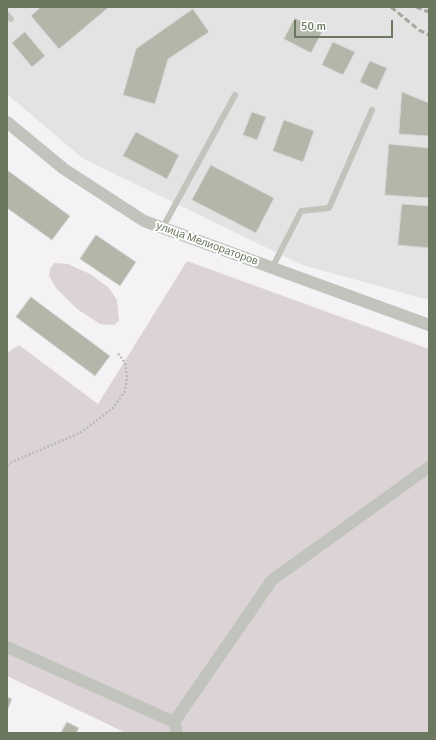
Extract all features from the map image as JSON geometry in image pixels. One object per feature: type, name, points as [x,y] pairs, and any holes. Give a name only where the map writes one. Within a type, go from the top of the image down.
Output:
[{"type":"street","name":"улица Мелиораторов","points":[[7,122],[64,169],[144,221],[429,325]]},
{"type":"street","points":[[7,647],[175,727],[272,580],[429,468]]},
{"type":"lane","points":[[163,227],[235,95]]},
{"type":"lane","points":[[272,268],[301,211],[330,208],[372,110]]},
{"type":"path","points":[[7,465],[80,433],[113,408],[125,391],[127,377],[125,363],[117,352]]},
{"type":"shaded area","points":[[7,7],[429,7],[429,300],[302,265],[82,158],[7,94]]},
{"type":"shaded area","points":[[187,261],[429,349],[429,733],[126,733],[7,676],[7,353],[19,345],[98,404]]},
{"type":"shaded area","points":[[54,263],[68,264],[90,274],[109,288],[117,300],[119,321],[114,325],[100,324],[77,309],[56,288],[49,276],[50,269]]},
{"type":"building","points":[[41,7],[109,7],[59,49],[31,16]]},
{"type":"building","points":[[193,9],[209,32],[168,59],[155,104],[123,95],[136,49]]},
{"type":"building","points":[[295,18],[322,32],[311,53],[284,39]]},
{"type":"building","points":[[25,32],[45,56],[32,67],[12,43]]},
{"type":"building","points":[[333,42],[355,52],[343,75],[322,65]]},
{"type":"building","points":[[370,61],[387,68],[377,90],[360,82]]},
{"type":"building","points":[[402,92],[429,103],[429,136],[399,134]]},
{"type":"building","points":[[252,112],[266,117],[257,140],[243,135]]},
{"type":"building","points":[[284,120],[314,131],[303,162],[273,151]]},
{"type":"building","points":[[136,132],[179,155],[167,179],[123,156]]},
{"type":"building","points":[[389,144],[429,148],[429,198],[385,195]]},
{"type":"building","points":[[211,165],[274,198],[256,233],[192,200]]},
{"type":"building","points":[[7,170],[70,216],[52,240],[7,208]]},
{"type":"building","points":[[402,204],[429,206],[429,248],[398,245]]},
{"type":"building","points":[[96,235],[136,262],[120,286],[80,259]]},
{"type":"building","points":[[31,297],[110,356],[95,376],[16,317]]},
{"type":"building","points":[[7,697],[12,699],[7,711]]},
{"type":"building","points":[[67,722],[79,728],[76,733],[61,733]]},
{"type":"railway","points":[[391,7],[419,30],[429,35]]},
{"type":"railway","points":[[416,7],[429,12]]}]
